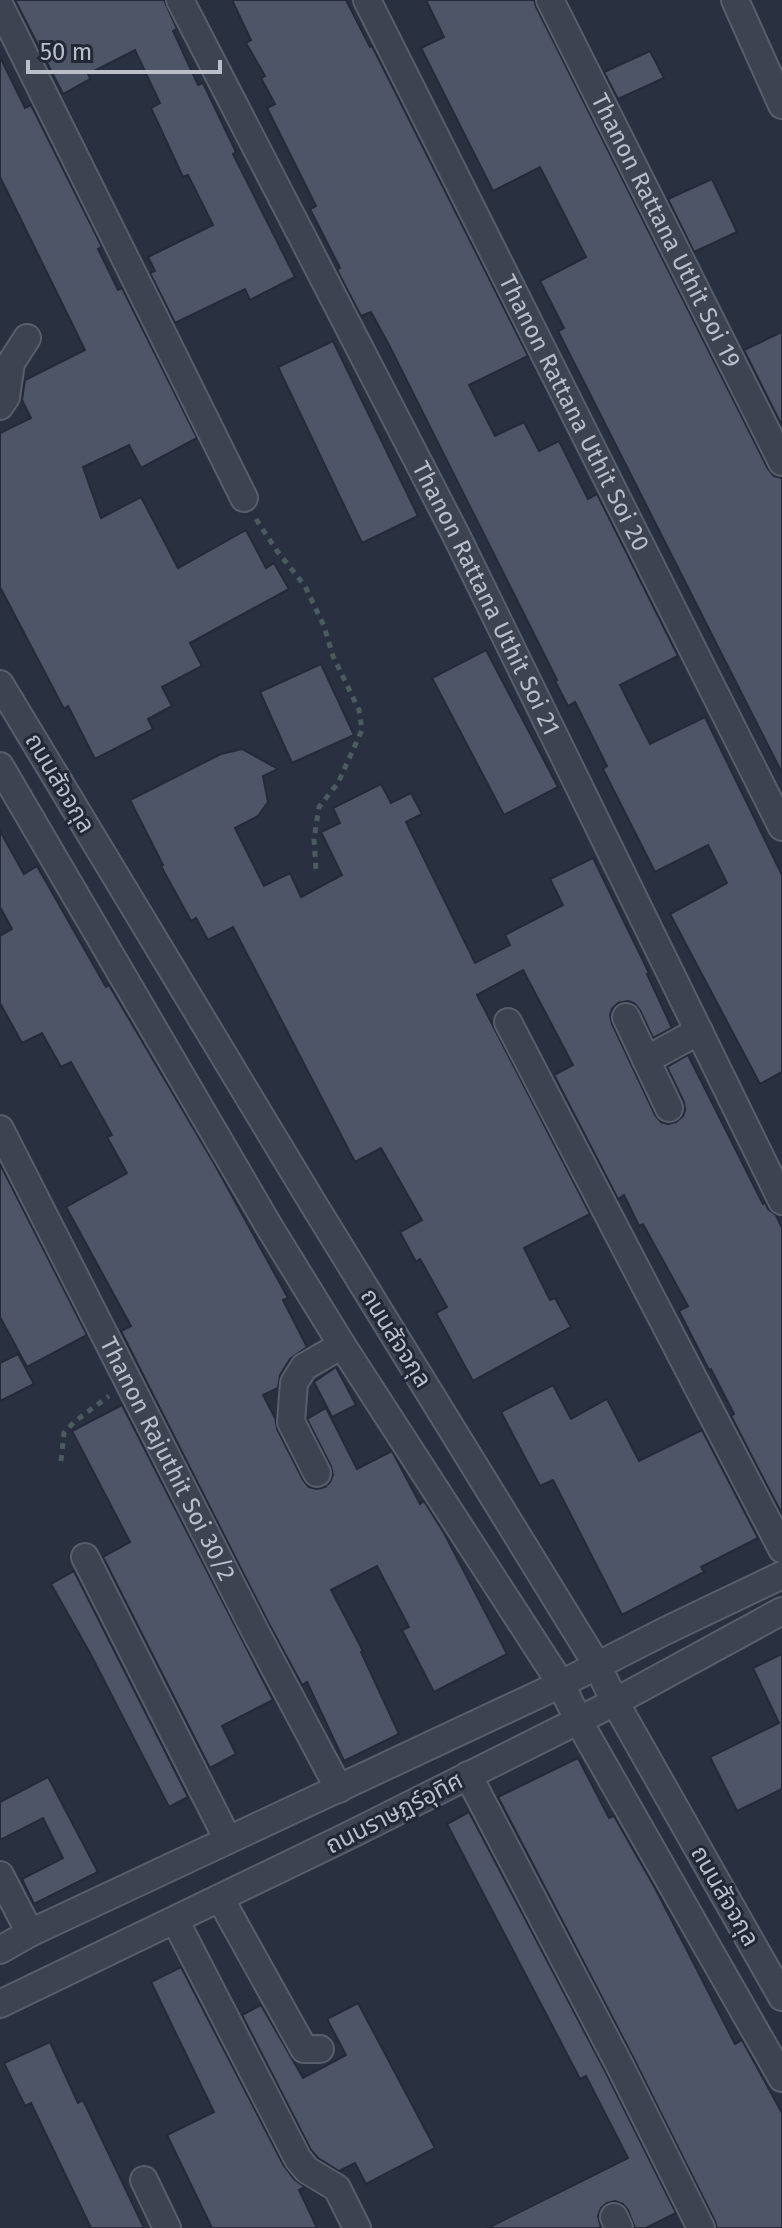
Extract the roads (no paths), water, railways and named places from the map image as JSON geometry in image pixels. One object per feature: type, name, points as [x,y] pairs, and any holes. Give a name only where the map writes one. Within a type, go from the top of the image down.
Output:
[{"type":"street","name":"Thanon Rattana Uthit Soi 21","points":[[180,0],[455,533],[782,1201]]},
{"type":"street","name":"Thanon Rattana Uthit Soi 20","points":[[367,0],[782,827]]},
{"type":"street","name":"Thanon Rattana Uthit Soi 19","points":[[550,0],[782,462]]},
{"type":"street","points":[[735,0],[782,105]]},
{"type":"street","points":[[0,6],[244,498]]},
{"type":"street","points":[[0,406],[6,397],[11,363],[27,338]]},
{"type":"street","name":"ถนนสัจจกุล","points":[[0,684],[306,1192],[597,1665],[782,1997]]},
{"type":"street","name":"ถนนสัจจกุล","points":[[0,766],[262,1215],[342,1345],[561,1684],[578,1720],[782,2078]]},
{"type":"street","points":[[626,1017],[669,1108]]},
{"type":"street","points":[[508,1022],[782,1549]]},
{"type":"street","points":[[646,1060],[699,1031]]},
{"type":"street","name":"Thanon Rajuthit Soi 30/2","points":[[0,1129],[254,1629],[339,1789]]},
{"type":"street","points":[[317,1473],[291,1422],[294,1383],[304,1367],[342,1345]]},
{"type":"street","points":[[85,1557],[228,1840]]},
{"type":"street","name":"ถนนราษฏร์อุทิศ","points":[[0,1950],[30,1933],[561,1684],[782,1575]]},
{"type":"street","name":"ถนนราษฏร์อุทิศ","points":[[0,2004],[615,1702],[782,1611]]},
{"type":"street","points":[[468,1775],[701,2228]]},
{"type":"street","points":[[0,1875],[30,1933]]},
{"type":"street","points":[[220,1898],[304,2049],[320,2049]]},
{"type":"street","points":[[175,1920],[298,2159],[307,2170],[337,2188],[357,2228]]},
{"type":"street","points":[[144,2180],[167,2228]]}]
